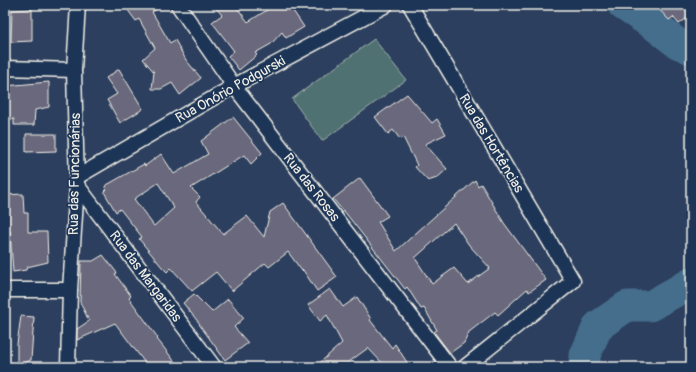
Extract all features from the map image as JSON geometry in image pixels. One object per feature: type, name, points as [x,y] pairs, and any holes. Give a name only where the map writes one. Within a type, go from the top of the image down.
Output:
[{"type":"street","name":"Rua das Funcionárias","points":[[68,367],[70,290],[77,181],[74,70],[78,5]]},
{"type":"street","name":"Rua das Rosas","points":[[178,5],[234,86],[450,367]]},
{"type":"street","name":"Rua Onório Podgurski","points":[[77,181],[234,86],[386,5]]},
{"type":"street","name":"Rua das Hortências","points":[[410,5],[573,281],[464,367]]},
{"type":"street","points":[[5,68],[74,70]]},
{"type":"street","name":"Rua das Margaridas","points":[[77,181],[214,367]]},
{"type":"street","points":[[5,290],[70,290]]},
{"type":"green space","points":[[374,39],[406,80],[322,141],[292,99]]},
{"type":"building","points":[[124,5],[164,5],[152,12],[170,43],[175,40],[186,60],[201,78],[180,95],[172,83],[161,89],[152,89],[154,72],[143,59],[155,48],[139,19],[136,21]]},
{"type":"building","points":[[213,5],[235,5],[248,22],[275,5],[289,5],[304,27],[286,38],[282,32],[271,44],[255,53],[257,55],[239,70],[228,56],[234,51],[212,22],[222,15]]},
{"type":"building","points":[[655,5],[691,5],[691,15],[679,24],[673,17],[669,20]]},
{"type":"building","points":[[32,9],[32,41],[11,42],[12,10]]},
{"type":"building","points":[[119,69],[143,109],[120,123],[107,100],[117,94],[106,78]]},
{"type":"building","points":[[49,82],[49,107],[35,110],[34,125],[14,125],[14,119],[5,119],[5,86]]},
{"type":"building","points":[[407,94],[432,123],[437,119],[446,134],[425,144],[447,169],[437,178],[428,181],[415,167],[417,165],[403,137],[400,139],[393,130],[388,134],[375,117]]},
{"type":"building","points":[[233,117],[262,153],[251,164],[244,155],[191,188],[200,197],[196,202],[223,234],[247,216],[264,237],[270,212],[283,203],[337,277],[317,291],[303,270],[302,271],[288,252],[269,267],[265,263],[232,291],[216,272],[192,291],[171,268],[167,272],[162,267],[139,239],[142,237],[120,209],[116,212],[104,192],[107,189],[105,186],[144,164],[145,166],[161,154],[174,174],[208,154],[201,141]],"holes":[[[158,183],[174,208],[154,226],[134,199]]]},
{"type":"building","points":[[26,134],[56,134],[56,151],[26,152]]},
{"type":"building","points":[[360,178],[388,216],[378,222],[396,251],[475,180],[478,186],[481,184],[504,223],[546,280],[529,292],[527,289],[498,315],[495,312],[469,332],[464,343],[450,353],[434,332],[437,330],[424,308],[421,309],[407,287],[405,289],[333,199]],"holes":[[[454,223],[469,245],[490,268],[468,284],[454,268],[432,284],[415,258]]]},
{"type":"building","points":[[23,194],[24,213],[28,213],[28,232],[47,232],[48,262],[27,267],[26,270],[13,272],[10,231],[5,231],[5,195]]},
{"type":"building","points":[[103,255],[117,273],[115,274],[131,296],[129,298],[158,338],[157,339],[179,367],[148,367],[115,323],[77,340],[77,329],[89,321],[80,302],[81,261],[93,261]]},
{"type":"building","points":[[330,289],[343,307],[357,297],[371,319],[370,320],[392,348],[395,344],[410,367],[386,367],[368,348],[342,367],[315,367],[342,343],[327,315],[320,321],[308,305]]},
{"type":"building","points":[[194,294],[212,312],[228,299],[244,318],[234,327],[248,343],[225,360],[200,324],[183,303]]},
{"type":"building","points":[[21,316],[34,317],[31,360],[17,366],[17,344]]},
{"type":"waterway","points":[[623,5],[655,26],[677,43],[691,49]]},
{"type":"waterway","points":[[585,367],[585,355],[598,326],[627,306],[650,306],[691,283]]}]
